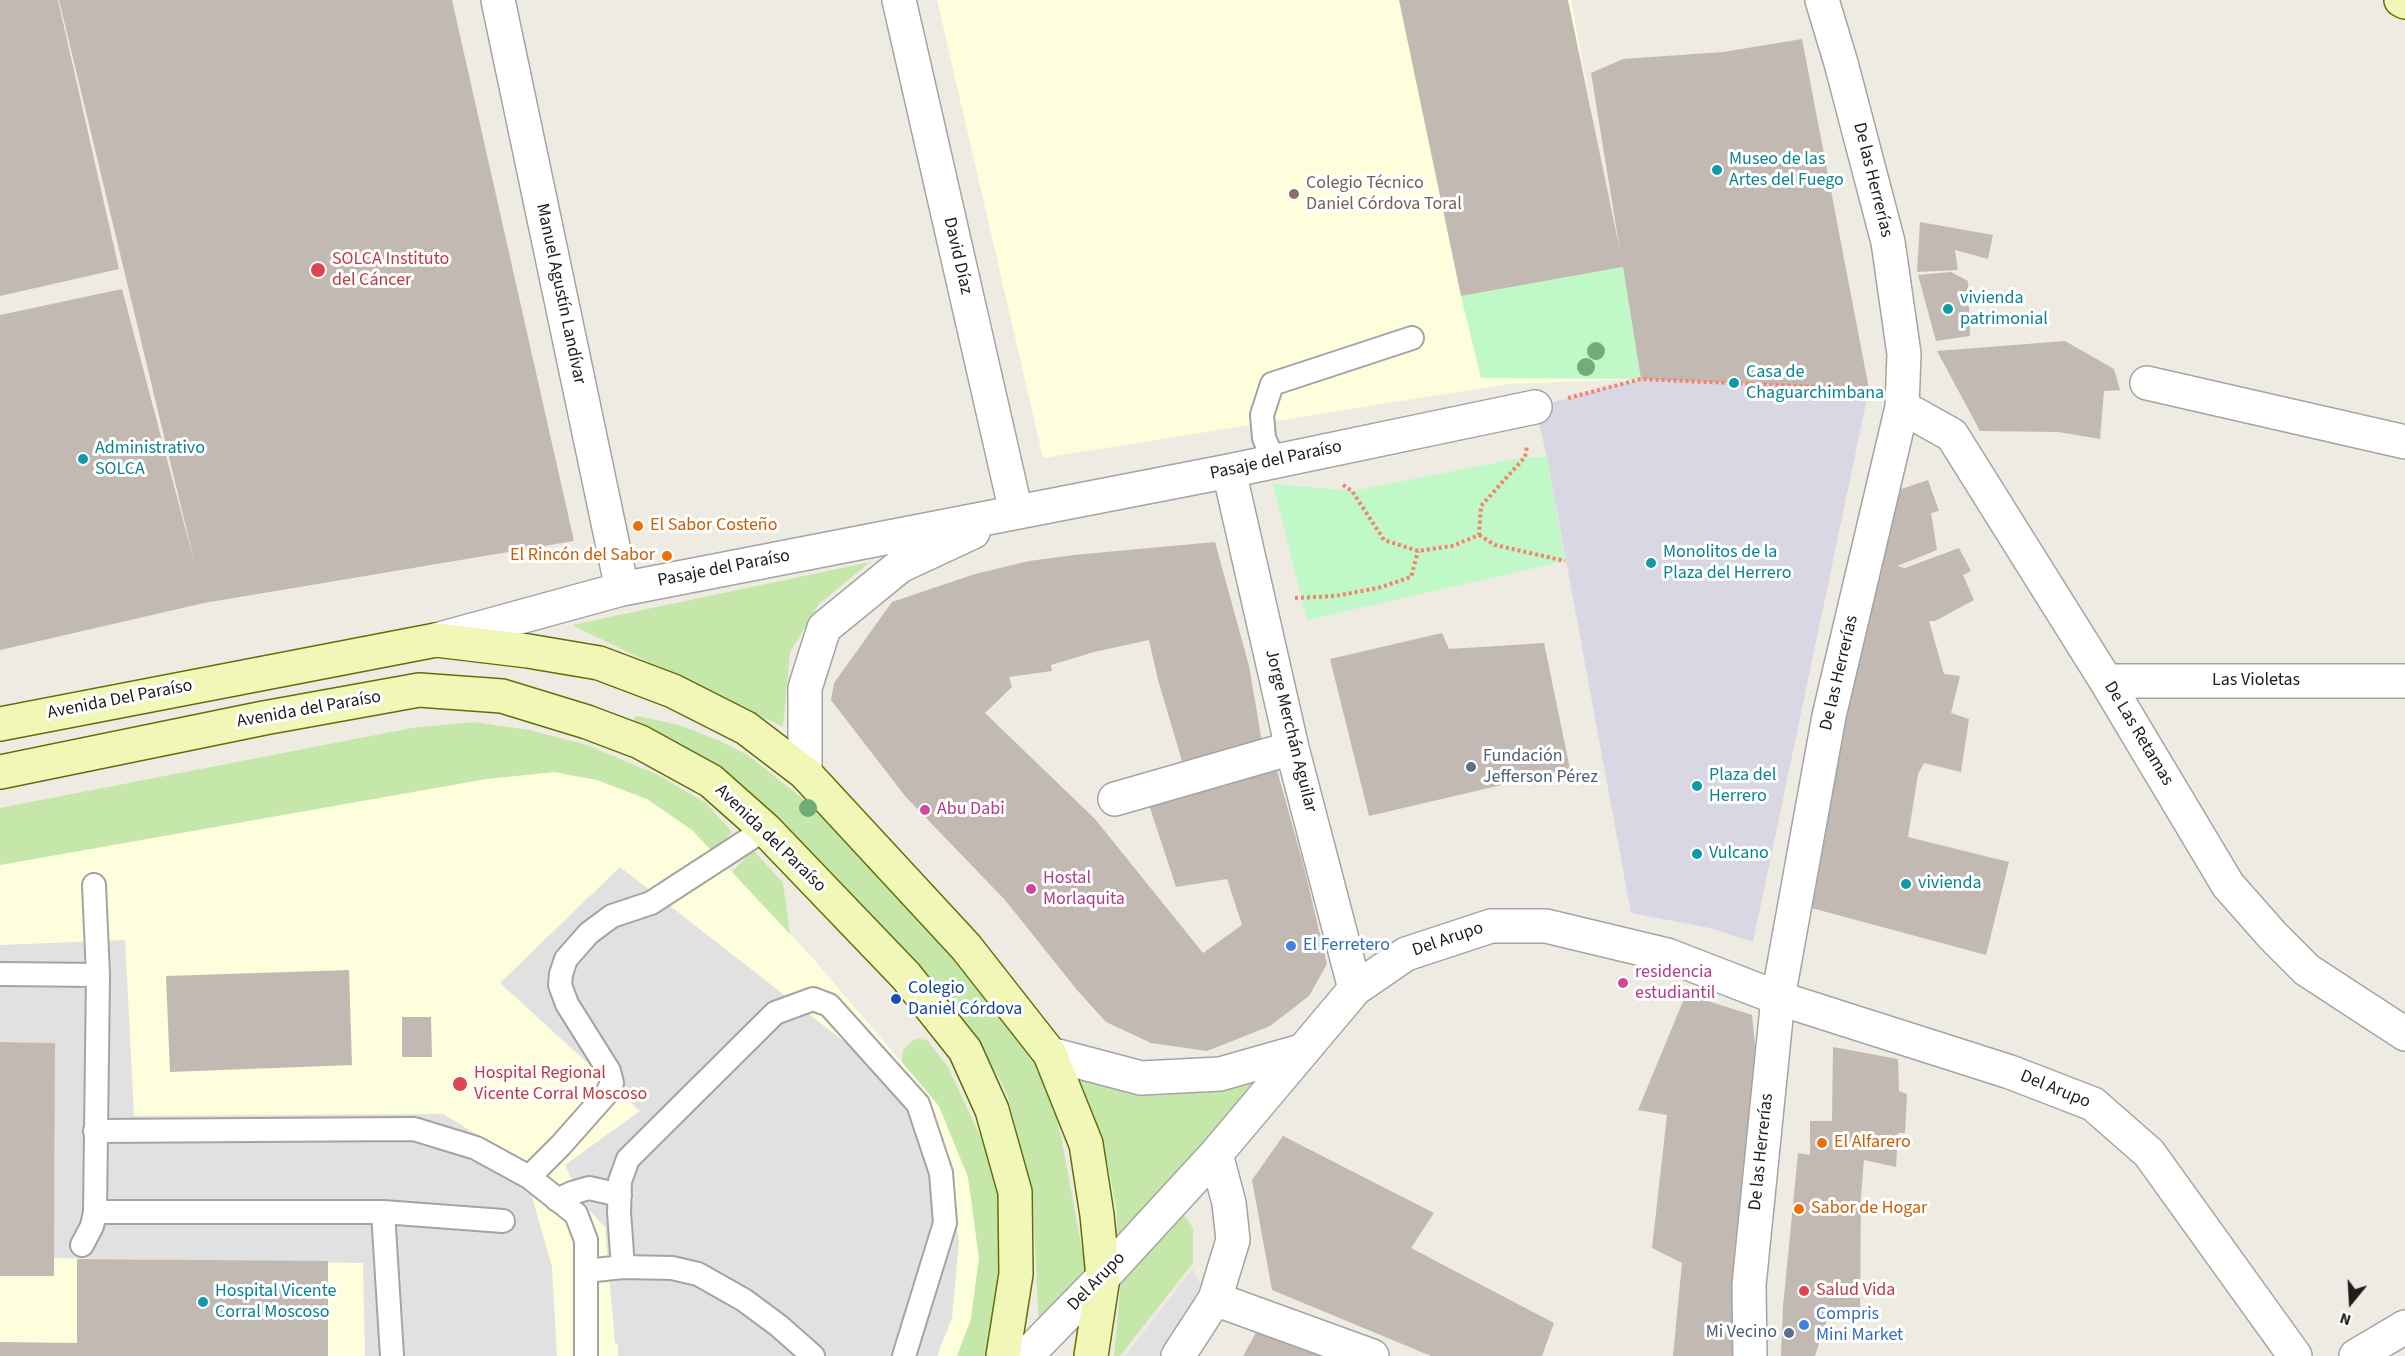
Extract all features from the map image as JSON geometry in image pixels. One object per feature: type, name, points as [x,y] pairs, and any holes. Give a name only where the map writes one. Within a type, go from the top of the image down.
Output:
[{"type":"main road","points":[[436,640],[528,651],[599,663],[673,691],[746,728],[805,773],[966,948],[1050,1054],[1086,1144],[1097,1215],[1103,1277],[1091,1356]]},
{"type":"main road","name":"Avenida Del Paraíso","points":[[0,724],[436,640]]},
{"type":"main road","name":"Avenida del Paraíso","points":[[0,772],[264,718],[419,690],[502,696],[640,742],[711,781],[765,829],[906,976],[965,1050],[988,1100],[1015,1192],[1016,1274],[1003,1356]]},
{"type":"street","name":"Manuel Agustín Landívar","points":[[498,0],[622,589]]},
{"type":"street","name":"David Díaz","points":[[899,0],[1016,512]]},
{"type":"street","name":"De las Herrerías","points":[[1750,1356],[1749,1285],[1778,998],[1829,716],[1902,407],[1904,354],[1888,242],[1822,0]]},
{"type":"street","points":[[2147,383],[2405,442]]},
{"type":"street","name":"Pasaje del Paraíso","points":[[436,640],[622,589],[1229,471],[1535,407]]},
{"type":"street","name":"De Las Retamas","points":[[1902,407],[1952,435],[2106,681],[2228,885],[2307,970],[2405,1034]]},
{"type":"street","name":"Jorge Merchán Aguilar","points":[[1229,471],[1292,748],[1355,989]]},
{"type":"street","name":"Pasaje del Paraíso","points":[[805,773],[806,688],[824,628],[900,566],[1016,512]]},
{"type":"street","name":"Las Violetas","points":[[2106,681],[2405,681]]},
{"type":"street","points":[[1114,799],[1292,748]]},
{"type":"street","name":"Del Arupo","points":[[1026,1356],[1103,1277],[1216,1154],[1355,989],[1406,954],[1491,926],[1546,926],[1666,955],[1778,998],[2010,1072],[2093,1104],[2149,1153],[2295,1356]]},
{"type":"street","points":[[1050,1054],[1141,1078],[1220,1074],[1301,1051]]},
{"type":"street","points":[[1178,1356],[1215,1299],[1233,1240],[1229,1203],[1216,1154]]},
{"type":"street","points":[[1215,1299],[1372,1356]]},
{"type":"street","points":[[2356,1356],[2405,1327]]},
{"type":"lane","points":[[1274,461],[1264,438],[1262,415],[1272,384],[1412,338]]},
{"type":"lane","points":[[529,1177],[608,1093],[612,1083],[609,1071],[567,1004],[560,985],[566,959],[589,933],[612,916],[651,903],[765,829]]},
{"type":"lane","points":[[82,1245],[92,1226],[95,1212],[98,975],[94,885]]},
{"type":"lane","points":[[0,974],[98,975]]},
{"type":"lane","points":[[623,1267],[620,1181],[628,1159],[775,1013],[813,999],[830,1005],[918,1104],[941,1173],[945,1223],[903,1356]]},
{"type":"lane","points":[[95,1131],[414,1129],[476,1148],[529,1177],[576,1214],[586,1240],[586,1356]]},
{"type":"lane","points":[[557,1200],[589,1188],[620,1195]]},
{"type":"lane","points":[[95,1212],[383,1212],[503,1221]]},
{"type":"lane","points":[[383,1212],[392,1356]]},
{"type":"lane","points":[[586,1270],[623,1267],[672,1268],[698,1274],[744,1300],[779,1326],[813,1356]]},
{"type":"path","points":[[1479,535],[1481,506],[1525,457],[1535,407],[1641,379],[1869,389],[1902,407]]},
{"type":"path","points":[[1306,454],[1352,491],[1384,540],[1418,551],[1452,546],[1479,535]]},
{"type":"path","points":[[1479,535],[1495,545],[1565,561]]},
{"type":"path","points":[[1258,598],[1335,597],[1378,588],[1411,577],[1418,551]]},
{"type":"shaded area","name":"Colegio Técnico Daniel Córdova Toral","points":[[937,0],[1571,0],[1641,379],[1508,384],[1043,458]]},
{"type":"shaded area","name":"Plaza del Herrero","points":[[1641,379],[1869,389],[1753,942],[1710,928],[1631,913],[1547,457],[1535,407]]},
{"type":"shaded area","name":"Hospital Regional Vicente Corral Moscoso","points":[[554,772],[597,780],[647,799],[692,830],[810,955],[939,1106],[968,1177],[979,1258],[971,1319],[957,1356],[0,1356],[0,865],[486,779]]},
{"type":"shaded area","points":[[620,867],[919,1100],[946,1169],[959,1241],[952,1318],[937,1356],[618,1356],[605,1227],[583,1204],[565,1165],[640,1111],[500,983]]},
{"type":"shaded area","points":[[125,940],[134,1116],[443,1114],[522,1162],[552,1267],[557,1356],[365,1356],[363,1263],[54,1258],[55,1043],[0,1042],[0,945]]},
{"type":"shaded area","points":[[1193,1269],[1208,1299],[1163,1356],[1125,1356]]},
{"type":"green space","points":[[1623,267],[1641,379],[1481,378],[1461,296]]},
{"type":"green space","points":[[1525,457],[1547,457],[1565,561],[1307,620],[1273,484],[1352,491]]},
{"type":"green space","points":[[870,562],[819,604],[790,652],[783,727],[572,625]]},
{"type":"green space","points":[[638,716],[682,726],[720,741],[749,756],[813,807],[958,960],[1033,1056],[1047,1081],[1061,1136],[1088,1283],[1039,1333],[1033,1197],[1008,1097],[999,1078],[952,1008],[917,966],[781,820],[724,773],[695,753],[632,724]]},
{"type":"green space","points":[[474,722],[529,730],[587,745],[656,774],[706,803],[732,832],[714,853],[692,830],[647,799],[597,780],[554,772],[486,779],[0,865],[0,808],[412,728]]},
{"type":"green space","points":[[753,850],[783,883],[790,934],[732,872]]},
{"type":"green space","points":[[927,1040],[948,1067],[987,1151],[1000,1189],[1003,1285],[991,1356],[957,1356],[971,1319],[979,1258],[968,1177],[939,1106],[902,1062],[903,1050],[912,1041]]},
{"type":"green space","points":[[1273,1070],[1117,1246],[1117,1212],[1103,1140],[1077,1071]]},
{"type":"green space","points":[[1182,1212],[1193,1228],[1193,1263],[1120,1356],[1114,1356],[1121,1280]]},
{"type":"building","points":[[0,0],[58,0],[119,269],[0,296]]},
{"type":"building","name":"SOLCA Instituto del Cáncer","points":[[59,0],[452,0],[574,541],[204,603],[0,650],[0,315],[122,289],[195,565]]},
{"type":"building","name":"Museo de las Artes del Fuego","points":[[1399,0],[1568,0],[1620,251],[1591,73],[1623,59],[1723,52],[1802,39],[1869,389],[1641,379],[1623,267],[1461,296]]},
{"type":"building","name":"vivienda patrimonial","points":[[1920,222],[1993,235],[1988,259],[1955,250],[1958,270],[1917,272]]},
{"type":"building","name":"vivienda patrimonial","points":[[1951,272],[1968,281],[1970,336],[1936,341],[1918,275]]},
{"type":"building","points":[[2065,341],[2114,369],[2120,390],[2104,391],[2100,439],[2058,432],[1980,431],[1937,351]]},
{"type":"building","points":[[1928,480],[1939,511],[1931,513],[1937,550],[1897,566],[1905,568],[1959,548],[1971,571],[1963,575],[1974,600],[1935,621],[1929,621],[1944,674],[1960,676],[1951,713],[1969,719],[1961,772],[1924,763],[1918,774],[1908,837],[2009,862],[1986,955],[1804,906],[1880,562],[1901,489]]},
{"type":"building","points":[[1215,542],[1249,666],[1262,742],[1182,761],[1158,680],[1149,640],[1094,652],[1051,665],[1052,671],[1009,677],[1012,687],[985,713],[1095,819],[1203,953],[1242,925],[1227,879],[1176,887],[1148,802],[1277,770],[1304,867],[1327,964],[1309,996],[1270,1026],[1207,1051],[1151,1043],[1106,1022],[1077,990],[1005,900],[905,796],[831,700],[834,683],[892,602],[975,574],[1029,561]]},
{"type":"building","points":[[1442,633],[1449,649],[1544,643],[1570,769],[1369,816],[1330,659]]},
{"type":"building","points":[[349,970],[352,1065],[170,1072],[166,976]]},
{"type":"building","points":[[1686,994],[1752,1015],[1756,1053],[1736,1356],[1673,1356],[1682,1263],[1652,1248],[1667,1115],[1638,1110]]},
{"type":"building","points":[[402,1017],[431,1017],[432,1057],[402,1057]]},
{"type":"building","points":[[0,1042],[55,1043],[54,1276],[0,1276]]},
{"type":"building","points":[[1833,1047],[1898,1059],[1899,1091],[1907,1094],[1905,1133],[1898,1133],[1896,1167],[1864,1160],[1861,1197],[1860,1311],[1830,1310],[1815,1356],[1781,1356],[1783,1307],[1798,1153],[1810,1155],[1810,1121],[1832,1121]]},
{"type":"building","points":[[1283,1136],[1434,1213],[1411,1248],[1554,1323],[1542,1356],[1431,1356],[1272,1290],[1252,1180]]},
{"type":"building","name":"Hospital Vicente Corral Moscoso","points":[[77,1259],[328,1261],[328,1356],[0,1356],[0,1342],[77,1343]]},
{"type":"building","points":[[1258,1329],[1327,1356],[1243,1356]]},
{"type":"place","name":"Museo de las Artes del Fuego","points":[[1717,170]]},
{"type":"place","name":"Colegio Técnico Daniel Córdova Toral","points":[[1294,194]]},
{"type":"place","name":"SOLCA Instituto del Cáncer","points":[[318,270]]},
{"type":"place","name":"vivienda patrimonial","points":[[1948,309]]},
{"type":"place","name":"Casa de Chaguarchimbana","points":[[1734,383]]},
{"type":"place","name":"Administrativo SOLCA","points":[[83,459]]},
{"type":"place","name":"El Sabor Costeño","points":[[638,526]]},
{"type":"place","name":"El Rincón del Sabor","points":[[667,556]]},
{"type":"place","name":"Monolitos de la Plaza del Herrero","points":[[1651,563]]},
{"type":"place","name":"Fundación Jefferson Pérez","points":[[1471,767]]},
{"type":"place","name":"Plaza del Herrero","points":[[1697,786]]},
{"type":"place","name":"Abu Dabi","points":[[925,810]]},
{"type":"place","name":"Vulcano","points":[[1697,854]]},
{"type":"place","name":"vivienda","points":[[1906,884]]},
{"type":"place","name":"Hostal Morlaquita","points":[[1031,889]]},
{"type":"place","name":"El Ferretero","points":[[1291,946]]},
{"type":"place","name":"residencia estudiantil","points":[[1623,983]]},
{"type":"place","name":"Colegio Daniel Córdova","points":[[896,999]]},
{"type":"place","name":"Hospital Regional Vicente Corral Moscoso","points":[[460,1084]]},
{"type":"place","name":"El Alfarero","points":[[1822,1143]]},
{"type":"place","name":"Sabor de Hogar","points":[[1799,1209]]},
{"type":"place","name":"Salud Vida","points":[[1804,1291]]},
{"type":"place","name":"Hospital Vicente Corral Moscoso","points":[[203,1302]]},
{"type":"place","name":"Compris Mini Market","points":[[1804,1325]]},
{"type":"place","name":"Mi Vecino","points":[[1789,1333]]}]
